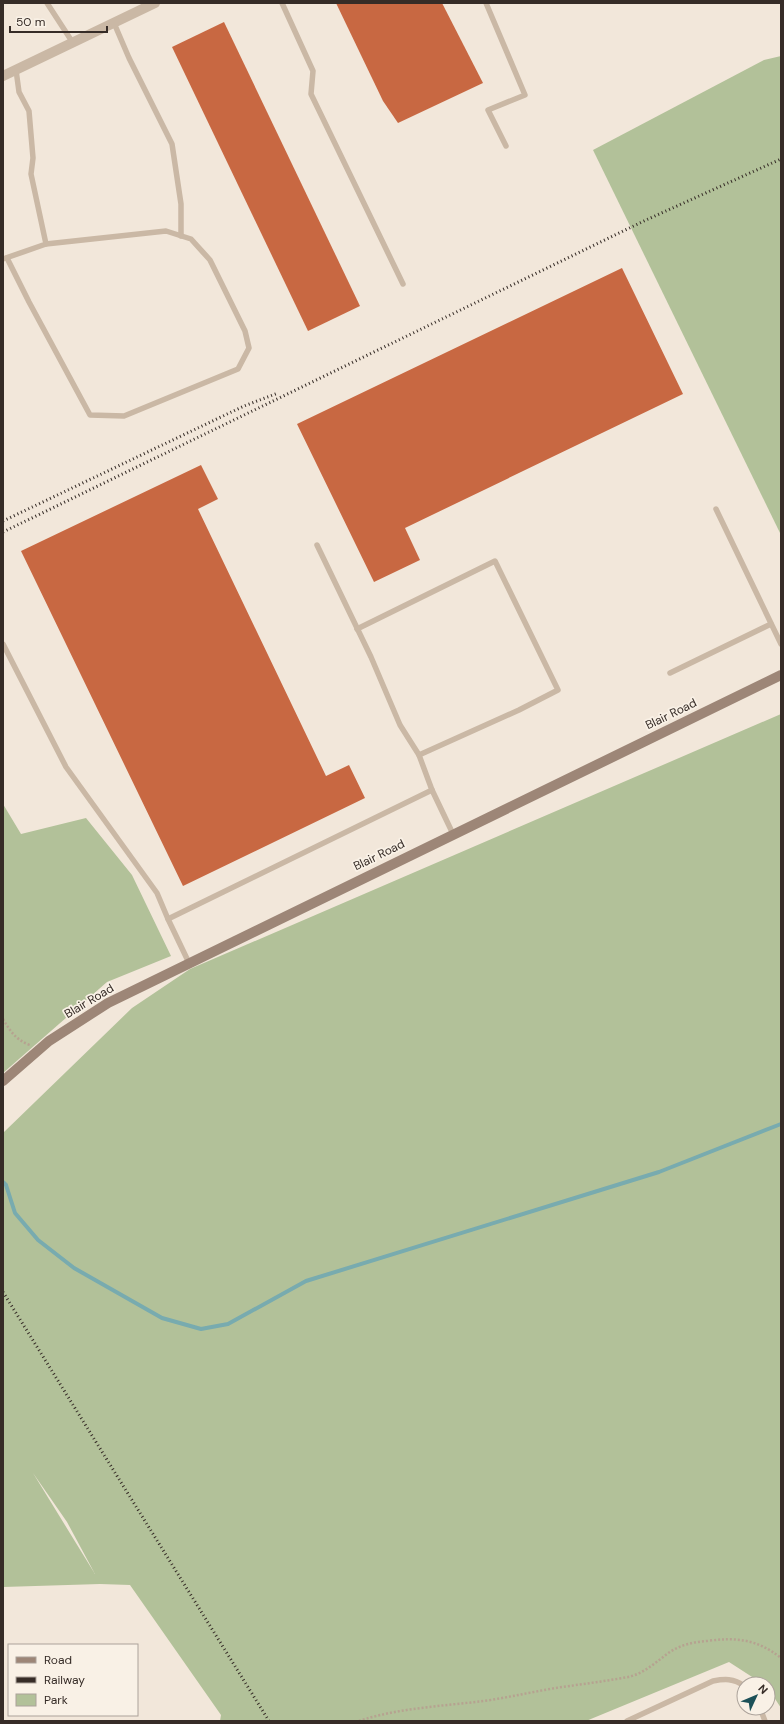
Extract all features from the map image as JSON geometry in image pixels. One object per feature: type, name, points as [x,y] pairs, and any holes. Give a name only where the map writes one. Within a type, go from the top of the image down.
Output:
[{"type":"street","points":[[3,76],[155,3]]},
{"type":"street","name":"Blair Road","points":[[3,1081],[49,1040],[108,1003],[781,675]]},
{"type":"lane","points":[[47,3],[73,43]]},
{"type":"lane","points":[[282,3],[313,71],[311,94],[403,284]]},
{"type":"lane","points":[[486,3],[525,95],[488,110],[506,146]]},
{"type":"lane","points":[[114,23],[129,58],[172,144],[181,204],[181,236]]},
{"type":"lane","points":[[16,70],[19,92],[29,111],[33,158],[31,174],[46,244]]},
{"type":"lane","points":[[166,231],[191,239],[210,260],[245,331],[249,348],[238,369],[124,416],[90,416],[5,259],[46,244],[166,231]]},
{"type":"lane","points":[[716,509],[781,644]]},
{"type":"lane","points":[[317,545],[400,725],[419,755],[432,790],[453,834]]},
{"type":"lane","points":[[357,629],[495,561],[558,690],[519,710],[419,755]]},
{"type":"lane","points":[[670,673],[771,624]]},
{"type":"lane","points":[[3,644],[66,767],[157,893],[189,963]]},
{"type":"lane","points":[[168,919],[432,790]]},
{"type":"lane","points":[[627,1721],[713,1682],[726,1679],[736,1681]]},
{"type":"path","points":[[3,1019],[12,1034],[23,1042],[39,1049]]},
{"type":"path","points":[[358,1721],[402,1711],[521,1696],[545,1690],[636,1675],[668,1653],[693,1642],[723,1639],[751,1641],[765,1646],[781,1658]]},
{"type":"green space","points":[[781,56],[781,535],[593,150],[764,60]]},
{"type":"green space","points":[[781,714],[781,1708],[776,1700],[776,1676],[751,1676],[729,1662],[586,1721],[220,1721],[221,1715],[130,1585],[100,1584],[3,1587],[3,1133],[132,1008],[190,969]],"holes":[[[33,1473],[67,1522],[95,1574]]]},
{"type":"green space","points":[[3,804],[21,834],[86,818],[132,875],[171,956],[107,982],[3,1073]]},
{"type":"building","points":[[336,3],[442,3],[483,83],[398,123],[383,101]]},
{"type":"building","points":[[224,22],[360,306],[308,331],[172,47]]},
{"type":"building","points":[[622,268],[683,394],[405,528],[420,560],[374,582],[297,424]]},
{"type":"building","points":[[201,465],[218,499],[198,509],[326,776],[349,765],[365,798],[183,886],[21,551]]},
{"type":"waterway","points":[[3,1182],[6,1185],[15,1213],[38,1240],[74,1268],[162,1318],[201,1329],[228,1324],[306,1281],[659,1172],[781,1124]]},
{"type":"railway","points":[[3,532],[646,220],[781,159]]},
{"type":"railway","points":[[3,521],[244,406],[278,393]]},
{"type":"railway","points":[[3,1292],[269,1721]]}]
